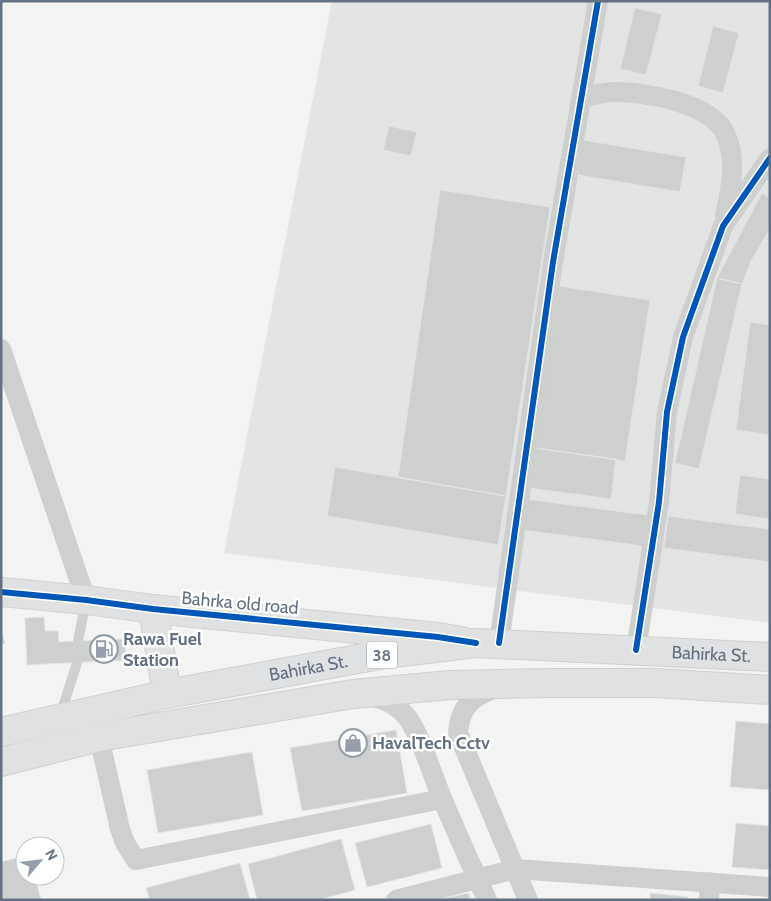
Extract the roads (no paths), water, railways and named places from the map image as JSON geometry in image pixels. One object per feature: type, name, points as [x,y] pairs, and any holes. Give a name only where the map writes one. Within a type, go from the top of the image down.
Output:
[{"type":"main road","name":"Bahrka old road","points":[[1,592],[86,600],[153,610],[488,643]]},
{"type":"main road","points":[[153,610],[167,694]]},
{"type":"main road","name":"Bahirka St.","points":[[1,732],[167,694],[385,654],[488,643],[770,657]]},
{"type":"main road","name":"Bahirka St.","points":[[1,762],[99,737],[353,694],[450,686],[552,683],[655,683],[770,690]]},
{"type":"street","points":[[488,643],[598,1]]},
{"type":"street","points":[[582,98],[611,92],[644,94],[697,108],[721,126],[726,135],[732,156],[732,185],[723,226],[683,337],[667,412],[659,502],[636,650]]},
{"type":"street","points":[[723,226],[770,158]]},
{"type":"street","points":[[1,349],[86,600]]},
{"type":"street","points":[[507,685],[481,693],[467,705],[459,718],[458,733],[528,900]]},
{"type":"street","points":[[353,694],[379,698],[393,705],[405,715],[413,726],[442,799],[487,900]]},
{"type":"street","points":[[99,737],[120,829],[125,843],[136,860],[442,799]]},
{"type":"street","points":[[396,900],[418,897],[478,878],[515,869],[709,891],[770,887]]},
{"type":"lane","points":[[78,642],[86,600]]},
{"type":"lane","points":[[59,719],[77,663]]},
{"type":"place","name":"Rawa Fuel Station","points":[[104,649]]},
{"type":"place","name":"HavalTech Cctv","points":[[353,743]]}]
